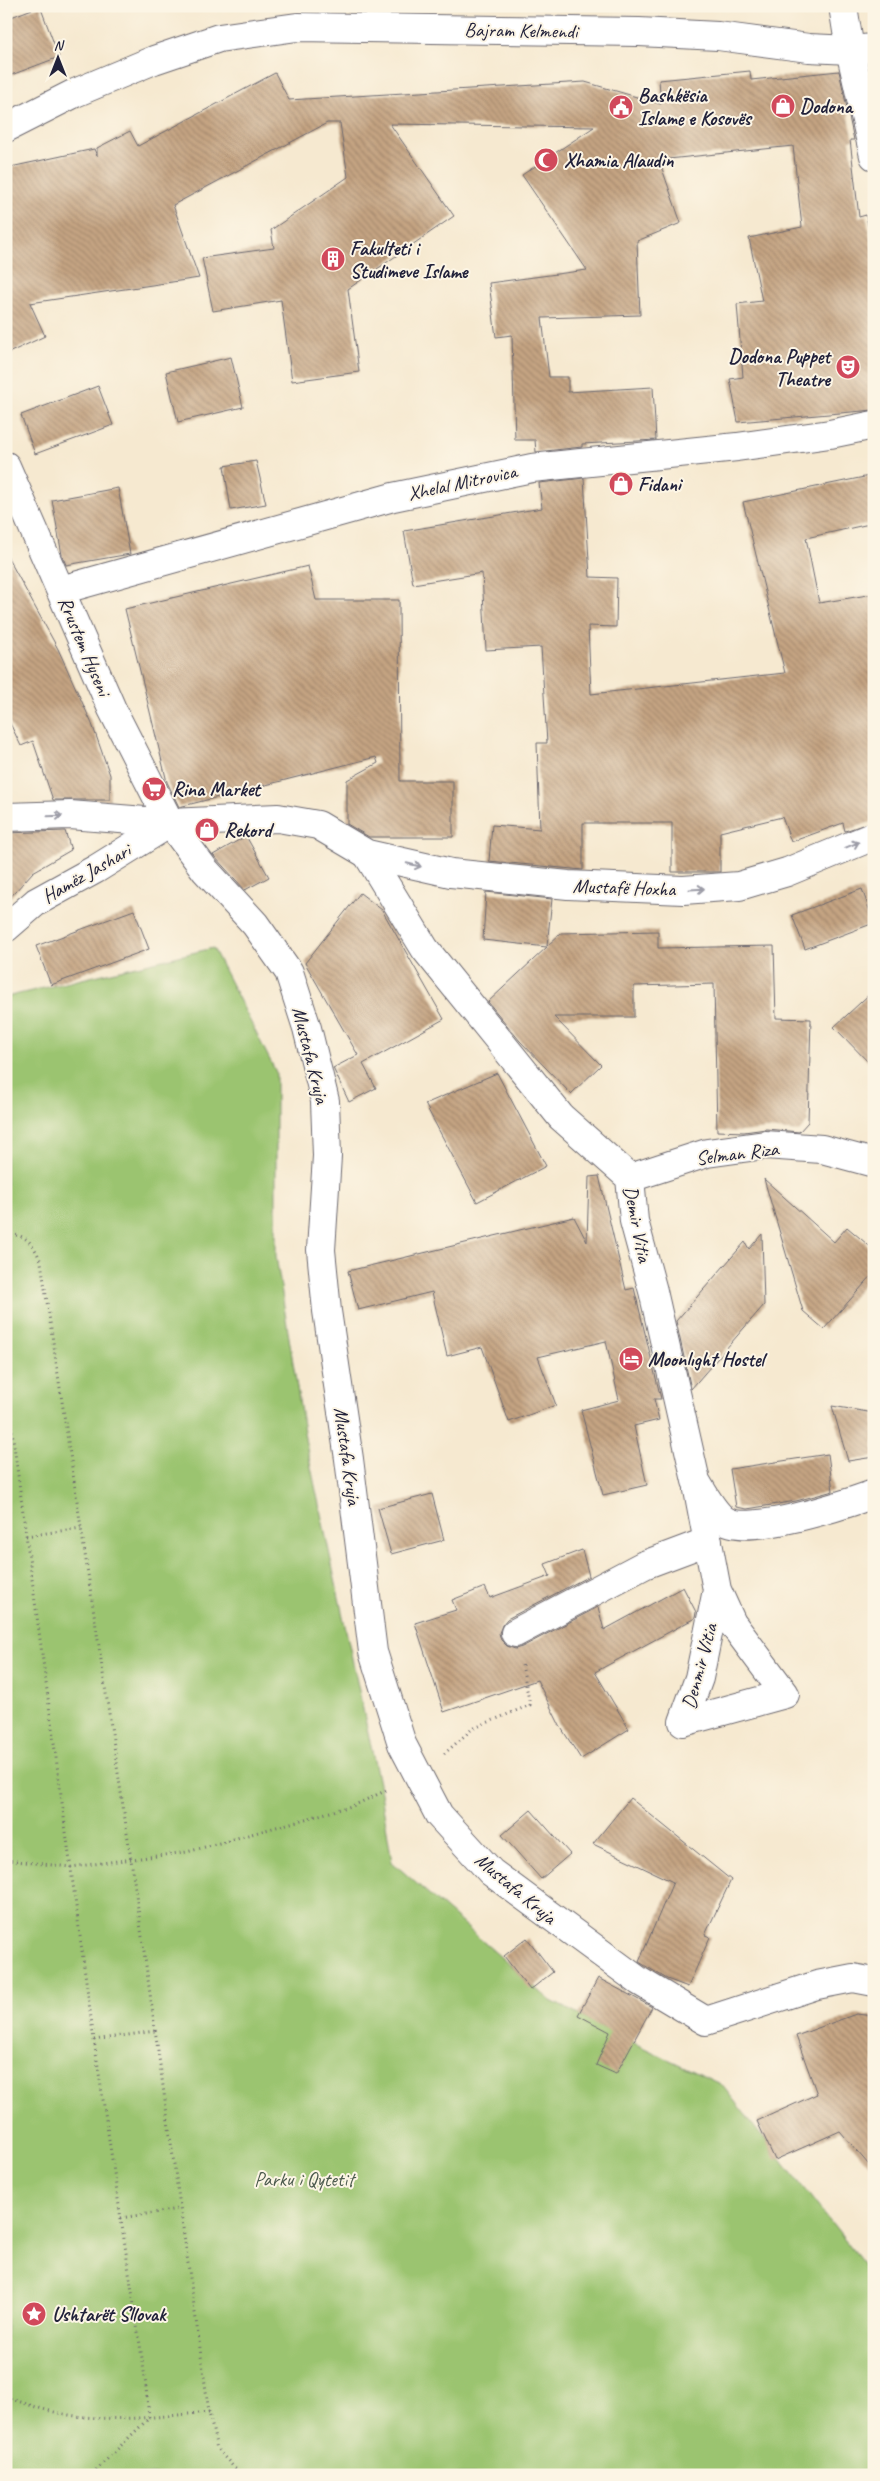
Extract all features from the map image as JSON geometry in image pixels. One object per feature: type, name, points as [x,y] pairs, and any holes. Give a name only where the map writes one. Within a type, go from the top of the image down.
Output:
[{"type":"street","points":[[843,6],[862,49],[874,156]]},
{"type":"street","name":"Bajram Kelmendi","points":[[6,128],[75,93],[164,57],[220,38],[297,27],[639,32],[718,36],[809,48],[862,49]]},
{"type":"street","name":"Xhelal Mitrovica","points":[[60,590],[393,497],[532,468],[737,447],[830,434],[874,425]]},
{"type":"street","name":"Rrustem Hyseni","points":[[6,466],[112,709],[170,823]]},
{"type":"street","points":[[6,817],[70,815],[170,823],[278,818],[318,826],[367,854]]},
{"type":"street","name":"Hamëz Jashari","points":[[6,928],[36,902],[96,869],[170,823]]},
{"type":"street","name":"Mustafa Kruja","points":[[170,823],[205,870],[254,924],[289,972],[307,1028],[325,1100],[327,1156],[322,1259],[327,1312],[349,1459],[373,1652],[402,1744],[439,1815],[491,1872],[639,1981],[706,2020],[817,1985],[853,1978],[874,1982]]},
{"type":"street","name":"Mustafë Hoxha","points":[[367,854],[461,874],[568,885],[683,890],[739,886],[787,872],[874,836]]},
{"type":"street","name":"Demir Vitia","points":[[367,854],[425,949],[561,1117],[630,1178],[634,1221],[653,1291],[696,1481],[712,1506],[724,1520],[743,1526],[791,1518],[874,1494]]},
{"type":"street","name":"Selman Riza","points":[[630,1178],[707,1153],[765,1145],[822,1149],[874,1163]]},
{"type":"street","name":"Denmir Vitia","points":[[696,1481],[717,1590],[732,1623],[785,1694],[683,1722],[699,1678],[717,1590]]},
{"type":"street","points":[[515,1633],[644,1565],[708,1541]]},
{"type":"path","points":[[6,1236],[12,1234],[24,1238],[35,1246],[41,1262],[130,1859],[178,2209],[209,2412],[217,2449],[241,2475]]},
{"type":"path","points":[[6,1386],[94,2040],[121,2218],[148,2418]]},
{"type":"path","points":[[26,1536],[81,1528]]},
{"type":"path","points":[[6,1860],[71,1867],[187,1852],[355,1805],[419,1777],[472,1729],[530,1705],[515,1633]]},
{"type":"path","points":[[94,2040],[155,2031]]},
{"type":"path","points":[[121,2218],[178,2209]]},
{"type":"path","points":[[6,2397],[42,2409],[85,2417],[148,2418],[209,2412]]},
{"type":"path","points":[[91,2475],[148,2418]]},
{"type":"green space","name":"Parku i Qytetit","points":[[213,948],[276,1072],[276,1256],[306,1444],[381,1793],[392,1862],[551,2001],[721,2084],[874,2277],[874,2475],[6,2475],[6,997]]},
{"type":"building","points":[[40,6],[59,57],[6,77],[6,19]]},
{"type":"building","points":[[750,71],[751,80],[839,71],[854,140],[850,140],[859,217],[866,215],[874,256],[874,410],[738,422],[730,379],[743,377],[737,304],[762,301],[749,238],[802,227],[793,146],[659,160],[681,223],[637,241],[640,315],[542,318],[549,377],[568,377],[568,392],[653,387],[656,440],[582,444],[582,447],[536,452],[535,440],[515,440],[512,335],[496,337],[489,283],[587,270],[522,175],[594,127],[390,124],[454,216],[348,289],[359,372],[292,381],[281,300],[213,311],[202,258],[274,248],[271,230],[348,177],[340,123],[327,123],[173,205],[199,278],[30,303],[45,336],[6,354],[6,168],[94,149],[97,156],[97,148],[130,131],[138,146],[275,73],[289,100],[585,82],[661,104],[659,80]]},
{"type":"building","points":[[231,357],[243,407],[178,422],[166,372]]},
{"type":"building","points":[[98,386],[113,425],[35,454],[21,415]]},
{"type":"building","points":[[256,461],[266,504],[231,510],[224,466]]},
{"type":"building","points":[[874,475],[874,523],[806,538],[819,603],[874,594],[874,821],[845,831],[843,823],[791,842],[782,817],[720,832],[720,872],[672,872],[672,823],[583,823],[583,870],[489,861],[492,825],[540,829],[537,743],[547,743],[541,647],[486,650],[482,573],[413,584],[404,531],[542,508],[539,483],[584,478],[590,577],[617,578],[616,627],[588,626],[591,694],[785,673],[743,502]]},
{"type":"building","points":[[118,488],[130,554],[66,565],[62,555],[52,500]]},
{"type":"building","points":[[6,554],[58,649],[92,724],[110,775],[110,800],[53,800],[33,741],[21,746],[6,715]]},
{"type":"building","points":[[308,566],[316,600],[399,600],[400,781],[453,781],[453,837],[369,837],[347,824],[347,780],[378,763],[376,757],[179,807],[167,782],[125,609]]},
{"type":"building","points":[[65,831],[71,850],[33,872],[6,902],[6,833]]},
{"type":"building","points":[[246,836],[269,877],[245,890],[213,855]]},
{"type":"building","points":[[862,889],[874,923],[805,949],[792,915]]},
{"type":"building","points":[[486,892],[552,899],[547,946],[561,933],[658,931],[658,948],[774,946],[776,1018],[811,1019],[808,1122],[799,1132],[766,1129],[744,1132],[717,1131],[714,984],[634,986],[634,1017],[554,1017],[601,1065],[571,1094],[520,1041],[488,1002],[547,947],[483,940]]},
{"type":"building","points":[[360,893],[382,910],[444,1019],[363,1064],[376,1088],[349,1102],[333,1068],[358,1055],[305,963]]},
{"type":"building","points":[[134,910],[149,949],[51,985],[36,946]]},
{"type":"building","points":[[874,990],[874,1068],[834,1027]]},
{"type":"building","points":[[497,1073],[546,1166],[477,1202],[425,1104]]},
{"type":"building","points":[[599,1176],[626,1290],[634,1288],[661,1399],[654,1399],[659,1420],[634,1426],[647,1485],[603,1495],[581,1410],[619,1400],[606,1341],[538,1357],[556,1405],[509,1422],[482,1347],[447,1356],[432,1292],[358,1310],[348,1271],[574,1217],[587,1242],[589,1177]]},
{"type":"building","points":[[764,1179],[834,1242],[847,1227],[874,1250],[874,1273],[824,1329],[803,1311]]},
{"type":"building","points":[[762,1234],[764,1305],[691,1389],[676,1321],[745,1242],[749,1249]]},
{"type":"building","points":[[832,1406],[874,1413],[874,1457],[848,1461]]},
{"type":"building","points":[[828,1454],[833,1491],[796,1501],[747,1509],[736,1507],[730,1469]]},
{"type":"building","points":[[432,1494],[444,1540],[391,1554],[378,1508]]},
{"type":"building","points":[[582,1550],[589,1576],[507,1619],[499,1633],[501,1640],[507,1646],[515,1649],[598,1607],[604,1630],[683,1587],[696,1612],[695,1618],[595,1672],[629,1729],[581,1759],[560,1726],[537,1680],[444,1712],[415,1623],[456,1610],[452,1600],[485,1587],[490,1598],[550,1576],[545,1564]]},
{"type":"building","points":[[630,1798],[731,1880],[705,1935],[710,1937],[688,1987],[667,1979],[639,1962],[673,1882],[593,1844]]},
{"type":"building","points":[[531,1810],[570,1854],[541,1879],[502,1835]]},
{"type":"building","points":[[527,1938],[553,1972],[530,1990],[504,1956]]},
{"type":"building","points":[[598,1978],[652,2007],[616,2074],[596,2065],[610,2032],[578,2015]]},
{"type":"building","points":[[856,2014],[874,2016],[874,2171],[840,2131],[775,2160],[757,2121],[817,2094],[796,2036]]},
{"type":"place","name":"Dodona","points":[[783,106]]},
{"type":"place","name":"Bashkësia Islame e Kosovës","points":[[621,107]]},
{"type":"place","name":"Xhamia Alaudin","points":[[546,160]]},
{"type":"place","name":"Fakulteti i Studimeve Islame","points":[[333,259]]},
{"type":"place","name":"Dodona Puppet Theatre","points":[[848,367]]},
{"type":"place","name":"Fidani","points":[[621,484]]},
{"type":"place","name":"Rina Market","points":[[154,789]]},
{"type":"place","name":"Rekord","points":[[207,830]]},
{"type":"place","name":"Moonlıght Hostel","points":[[631,1359]]},
{"type":"place","name":"Ushtarët Sllovak","points":[[34,2314]]}]
